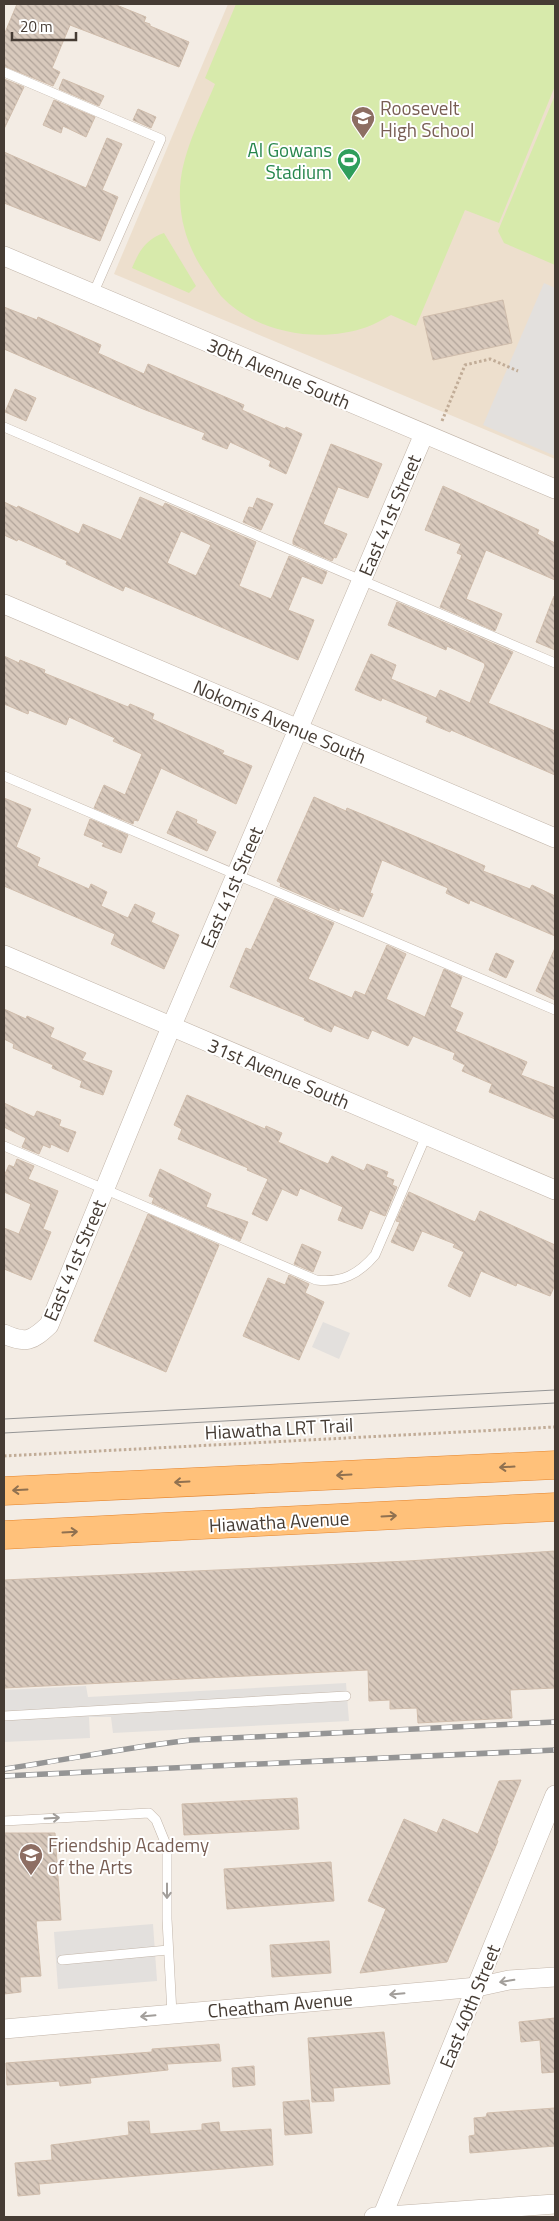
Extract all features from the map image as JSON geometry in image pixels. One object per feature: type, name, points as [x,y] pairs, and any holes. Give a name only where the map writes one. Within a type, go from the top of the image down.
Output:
[{"type":"highway","points":[[4,1491],[555,1465]]},
{"type":"highway","name":"Hiawatha Avenue","points":[[4,1535],[555,1508]]},
{"type":"street","name":"30th Avenue South","points":[[4,256],[555,489]]},
{"type":"street","name":"East 41st Street","points":[[4,1334],[18,1340],[35,1338],[49,1325],[171,1026],[361,581],[429,436]]},
{"type":"street","name":"Nokomis Avenue South","points":[[4,604],[555,838]]},
{"type":"street","name":"31st Avenue South","points":[[4,956],[555,1190]]},
{"type":"street","name":"East 40th Street","points":[[383,2217],[555,1795]]},
{"type":"street","name":"Cheatham Avenue","points":[[4,2029],[476,1987],[509,1980],[555,1977]]},
{"type":"street","points":[[374,2217],[555,2204]]},
{"type":"lane","points":[[4,72],[161,139],[93,294]]},
{"type":"lane","points":[[4,427],[555,663]]},
{"type":"lane","points":[[4,776],[555,1010]]},
{"type":"lane","points":[[4,1146],[316,1280],[330,1282],[343,1280],[364,1268],[375,1256],[426,1136]]},
{"type":"lane","points":[[4,1716],[346,1696]]},
{"type":"lane","points":[[4,1820],[149,1813],[156,1820],[167,1847],[168,1950],[172,2014]]},
{"type":"lane","points":[[62,1960],[168,1950]]},
{"type":"path","points":[[429,436],[465,365],[490,359],[518,371]]},
{"type":"path","name":"Hiawatha LRT Trail","points":[[4,1456],[555,1428]]},
{"type":"shaded area","name":"Al Gowans Stadium","points":[[228,4],[555,4],[555,459],[114,274]]},
{"type":"shaded area","points":[[544,283],[555,288],[555,456],[483,425]]},
{"type":"shaded area","points":[[323,1322],[350,1333],[339,1359],[312,1347]]},
{"type":"shaded area","points":[[346,1683],[349,1721],[113,1733],[111,1717],[89,1717],[90,1738],[4,1742],[4,1690],[86,1686],[88,1697]]},
{"type":"shaded area","points":[[153,1924],[157,1981],[58,1989],[54,1932]]},
{"type":"green space","name":"Al Gowans Stadium","points":[[236,4],[555,4],[555,86],[499,223],[465,210],[416,326],[391,315],[367,327],[329,335],[289,332],[270,327],[235,309],[221,296],[202,268],[192,250],[182,220],[180,184],[191,140],[215,84],[205,78]]},
{"type":"green space","points":[[555,95],[555,265],[504,243],[498,231]]},
{"type":"green space","points":[[164,233],[196,286],[189,293],[132,268],[144,246],[152,239]]},
{"type":"building","points":[[17,4],[114,4],[146,17],[144,22],[150,24],[150,26],[189,42],[179,67],[70,25],[52,68],[60,72],[53,86],[4,66],[4,35]]},
{"type":"building","points":[[4,79],[24,87],[4,129]]},
{"type":"building","points":[[63,79],[104,96],[99,106],[59,89]]},
{"type":"building","points":[[54,100],[95,117],[86,137],[63,126],[61,133],[43,125]]},
{"type":"building","points":[[138,109],[156,117],[151,128],[133,120]]},
{"type":"building","points":[[107,138],[122,144],[102,190],[118,197],[100,241],[4,203],[4,152],[86,188]]},
{"type":"building","points":[[503,300],[512,343],[433,360],[423,317]]},
{"type":"building","points":[[4,307],[37,320],[38,317],[101,345],[98,353],[144,374],[148,364],[244,405],[242,410],[285,429],[286,427],[302,434],[286,474],[269,466],[271,461],[230,442],[227,449],[202,439],[205,433],[143,409],[4,349]]},
{"type":"building","points":[[15,389],[36,398],[26,421],[5,412]]},
{"type":"building","points":[[331,444],[382,464],[368,498],[338,487],[323,524],[347,534],[336,558],[334,557],[332,561],[293,544]]},
{"type":"building","points":[[443,486],[539,530],[537,534],[555,543],[555,580],[486,550],[466,599],[502,614],[495,631],[440,607],[462,555],[457,553],[461,544],[425,530]]},
{"type":"building","points":[[140,497],[163,507],[165,503],[256,542],[239,586],[271,599],[289,556],[327,572],[322,584],[302,576],[288,610],[314,620],[298,660],[125,586],[123,591],[66,564],[67,561],[18,539],[17,541],[4,535],[4,502],[17,508],[18,506],[79,534],[83,524],[121,540]],"holes":[[[181,531],[211,545],[196,576],[167,563]]]},
{"type":"building","points":[[257,498],[273,504],[261,530],[243,522],[249,507],[253,508]]},
{"type":"building","points":[[555,596],[555,650],[536,642]]},
{"type":"building","points":[[397,602],[513,652],[488,703],[555,731],[555,775],[451,730],[450,732],[426,722],[428,717],[382,698],[381,701],[355,690],[371,654],[396,665],[391,679],[436,698],[440,690],[470,703],[485,666],[484,663],[447,646],[446,650],[388,625]]},
{"type":"building","points":[[4,656],[19,663],[20,660],[45,670],[44,673],[128,707],[130,704],[154,714],[152,719],[224,751],[222,754],[252,766],[236,804],[161,768],[138,821],[134,820],[133,824],[94,808],[104,785],[125,795],[142,754],[113,741],[115,738],[69,717],[66,725],[29,710],[28,714],[4,704]]},
{"type":"building","points":[[314,797],[346,811],[347,808],[485,866],[483,871],[530,889],[532,885],[555,896],[555,936],[470,900],[469,904],[446,893],[448,888],[382,860],[370,893],[373,894],[363,917],[340,908],[339,911],[280,886],[281,883],[277,881]]},
{"type":"building","points":[[4,798],[31,809],[16,847],[40,858],[37,866],[89,889],[91,884],[107,892],[101,906],[128,918],[135,904],[155,913],[151,922],[179,935],[164,969],[111,944],[115,934],[4,886]]},
{"type":"building","points":[[177,811],[197,820],[196,823],[216,832],[207,851],[167,833]]},
{"type":"building","points":[[90,819],[128,835],[121,853],[102,846],[104,843],[84,835]]},
{"type":"building","points":[[275,898],[334,923],[308,979],[352,998],[355,991],[365,995],[387,945],[406,954],[386,999],[425,1017],[444,969],[462,977],[450,1007],[463,1013],[455,1031],[527,1062],[521,1075],[555,1088],[555,1119],[489,1092],[492,1084],[462,1071],[465,1065],[453,1059],[455,1053],[413,1036],[408,1046],[372,1030],[368,1039],[334,1025],[331,1032],[304,1020],[305,1018],[230,987],[246,948],[251,950]]},
{"type":"building","points":[[555,948],[555,1000],[536,991]]},
{"type":"building","points":[[496,953],[514,961],[506,978],[489,970]]},
{"type":"building","points":[[4,1009],[26,1019],[27,1016],[54,1028],[50,1037],[86,1053],[82,1060],[112,1071],[103,1095],[80,1087],[82,1081],[52,1068],[53,1065],[13,1048],[14,1044],[4,1039]]},
{"type":"building","points":[[187,1095],[265,1129],[266,1126],[282,1133],[278,1142],[328,1164],[332,1156],[364,1171],[367,1164],[388,1172],[386,1177],[394,1180],[392,1185],[397,1187],[385,1216],[370,1210],[362,1229],[338,1220],[343,1207],[300,1188],[297,1196],[282,1189],[267,1221],[252,1214],[268,1179],[247,1170],[248,1168],[178,1139],[182,1129],[174,1125]]},
{"type":"building","points":[[4,1103],[34,1117],[37,1111],[61,1120],[59,1126],[76,1132],[68,1152],[51,1144],[50,1148],[43,1145],[39,1154],[22,1147],[26,1138],[4,1127]]},
{"type":"building","points":[[17,1159],[34,1166],[28,1179],[58,1191],[43,1229],[51,1232],[31,1280],[4,1269],[4,1228],[19,1234],[31,1204],[4,1192],[4,1176],[9,1165],[14,1167]]},
{"type":"building","points":[[160,1169],[211,1194],[206,1207],[248,1222],[240,1241],[152,1203],[154,1198],[149,1196]]},
{"type":"building","points":[[409,1192],[475,1222],[480,1211],[555,1245],[555,1285],[550,1296],[517,1283],[516,1286],[481,1271],[470,1297],[448,1286],[464,1252],[453,1247],[455,1244],[422,1231],[413,1251],[391,1242],[400,1222],[396,1221]]},
{"type":"building","points":[[148,1214],[219,1245],[166,1372],[94,1341]]},
{"type":"building","points":[[302,1244],[321,1252],[313,1272],[294,1264]]},
{"type":"building","points":[[289,1275],[309,1284],[305,1293],[324,1302],[299,1360],[243,1336],[268,1278],[285,1285]]},
{"type":"building","points":[[555,1551],[555,1688],[510,1690],[512,1718],[418,1723],[417,1708],[390,1709],[390,1700],[369,1701],[368,1670],[4,1688],[4,1580],[408,1561]]},
{"type":"building","points":[[521,1780],[498,1841],[447,1962],[360,1973],[386,1909],[368,1901],[404,1819],[437,1833],[443,1819],[478,1834],[499,1781]]},
{"type":"building","points":[[297,1798],[299,1829],[184,1835],[182,1804]]},
{"type":"building","name":"Friendship Academy of the Arts","points":[[4,1833],[55,1833],[61,1920],[36,1921],[41,1976],[20,1977],[21,1992],[4,1994]]},
{"type":"building","points":[[331,1862],[334,1901],[227,1909],[224,1869]]},
{"type":"building","points":[[329,1941],[331,1973],[272,1977],[270,1945]]},
{"type":"building","points":[[555,2018],[555,2072],[542,2073],[540,2040],[521,2042],[519,2022]]},
{"type":"building","points":[[384,2032],[390,2084],[333,2088],[334,2101],[312,2102],[308,2038]]},
{"type":"building","points":[[219,2044],[221,2061],[167,2064],[168,2070],[90,2078],[91,2083],[60,2086],[59,2081],[7,2085],[6,2063],[152,2052],[152,2049]]},
{"type":"building","points":[[254,2066],[255,2085],[233,2087],[232,2068]]},
{"type":"building","points":[[309,2100],[312,2133],[285,2135],[283,2102]]},
{"type":"building","points":[[555,2108],[555,2146],[470,2153],[469,2136],[475,2135],[474,2118],[486,2117],[487,2113]]},
{"type":"building","points":[[149,2121],[150,2134],[202,2130],[202,2124],[219,2122],[220,2132],[271,2129],[273,2165],[39,2184],[40,2194],[18,2196],[15,2163],[52,2160],[51,2145],[129,2135],[128,2122]]},
{"type":"tram line","points":[[4,1419],[555,1390]]},
{"type":"tram line","points":[[4,1433],[555,1403]]},
{"type":"railway","points":[[4,1769],[191,1740],[555,1722]]},
{"type":"railway","points":[[4,1776],[555,1750]]},
{"type":"place","name":"Roosevelt High School","points":[[363,139]]},
{"type":"place","name":"Al Gowans Stadium","points":[[349,181]]},
{"type":"place","name":"Friendship Academy of the Arts","points":[[31,1876]]}]
